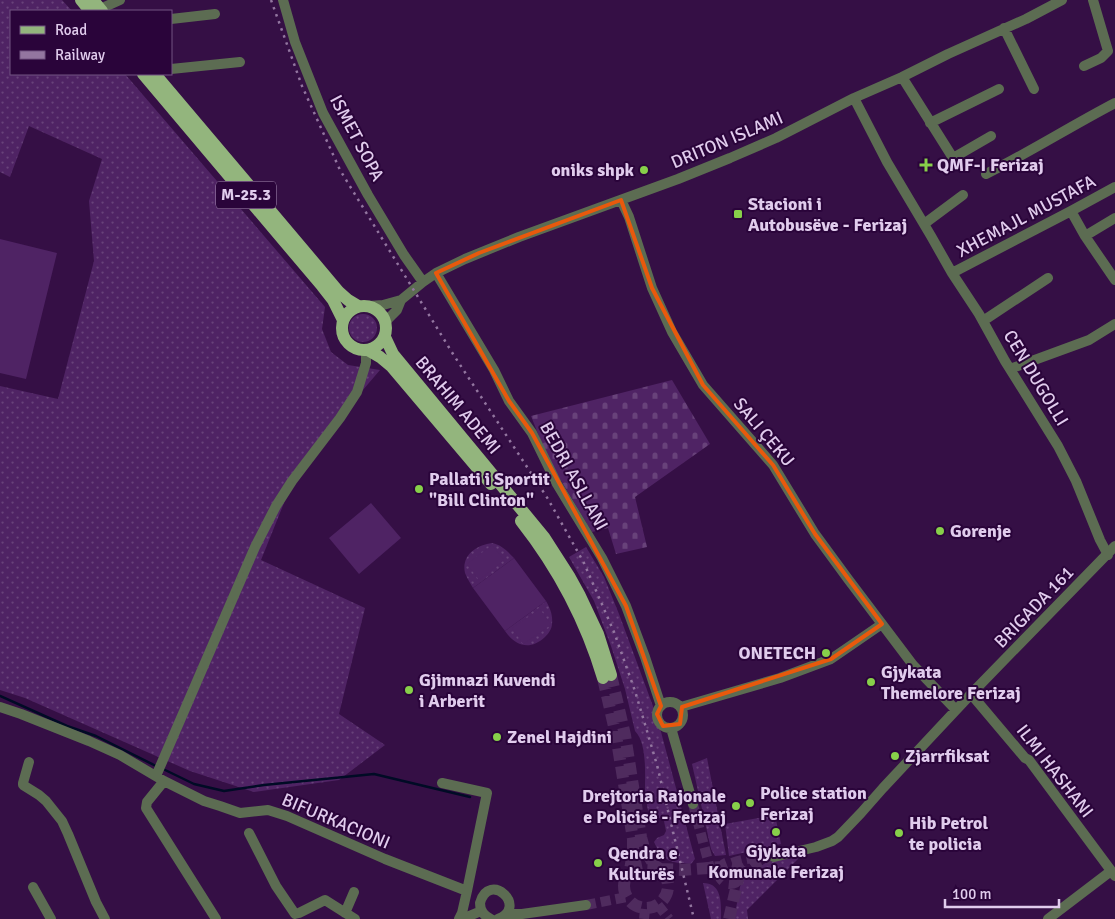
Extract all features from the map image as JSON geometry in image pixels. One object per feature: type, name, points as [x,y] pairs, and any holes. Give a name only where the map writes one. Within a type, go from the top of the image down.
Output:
[{"type":"main road","points":[[81,0],[96,8]]},
{"type":"main road","name":"BRAHIM ADEMI","points":[[144,75],[333,300],[343,320],[342,332],[347,342],[356,349],[367,350],[380,357],[392,367],[499,493],[539,545],[561,580],[582,620],[607,676],[598,634],[569,576],[544,536],[393,354],[384,337]]},
{"type":"main road","name":"M-25.3","points":[[156,75],[339,292],[348,300],[379,311],[386,322]]},
{"type":"main road","points":[[343,320],[349,311],[364,306]]},
{"type":"main road","points":[[367,350],[378,346],[387,328],[386,322]]},
{"type":"street","points":[[96,8],[120,0]]},
{"type":"street","name":"ISMET SOPA","points":[[283,0],[295,42],[323,113],[368,195],[404,255],[423,282]]},
{"type":"street","name":"DRITON ISLAMI","points":[[364,306],[383,305],[401,300],[436,273],[479,253],[544,227],[678,179],[776,138],[854,98],[1026,19],[1062,0]]},
{"type":"street","points":[[1084,66],[1101,58],[1108,52],[1092,0]]},
{"type":"street","points":[[172,19],[215,14]]},
{"type":"street","points":[[1004,28],[1034,89]]},
{"type":"street","points":[[172,69],[240,62]]},
{"type":"street","points":[[902,77],[953,158],[991,136]]},
{"type":"street","points":[[930,123],[999,88]]},
{"type":"street","name":"CEN DUGOLLI","points":[[854,98],[888,162],[952,273],[1058,446],[1076,481],[1108,555]]},
{"type":"street","points":[[986,174],[1115,104]]},
{"type":"street","name":"XHEMAJL MUSTAFA","points":[[952,273],[1115,187]]},
{"type":"street","points":[[924,224],[962,195]]},
{"type":"street","name":"SALI ÇEKU","points":[[622,200],[652,288],[672,332],[702,385],[773,465],[815,534],[882,624],[913,665],[956,710]]},
{"type":"street","points":[[1071,211],[1085,236],[1115,280]]},
{"type":"street","points":[[1085,236],[1115,218]]},
{"type":"street","name":"BEDRI ASLLANI","points":[[436,273],[494,370],[509,401],[532,433],[557,484],[602,558],[626,606],[661,706]]},
{"type":"street","points":[[983,321],[1048,278]]},
{"type":"street","name":"DRITON ISLAMI","points":[[386,322],[397,310],[401,300]]},
{"type":"street","points":[[1010,369],[1089,340],[1115,324]]},
{"type":"street","points":[[216,919],[146,808],[147,802],[255,547],[276,506],[292,481],[340,418],[357,392],[366,363],[367,350]]},
{"type":"street","name":"BRIGADA 161","points":[[774,857],[816,847],[838,837],[956,710],[1115,546]]},
{"type":"street","points":[[681,707],[683,716],[680,724],[671,728],[660,723],[657,714],[664,704],[673,703],[681,707],[822,664],[831,660],[882,624]]},
{"type":"street","name":"ILMI HASHANI","points":[[972,694],[1025,758],[1029,760],[1113,873],[1048,919]]},
{"type":"street","name":"BIFURKACIONI","points":[[0,707],[89,741],[160,773],[204,801],[240,813],[268,810],[287,816],[385,859],[467,891],[482,903],[487,892],[493,890],[500,890],[508,897],[510,903]]},
{"type":"street","points":[[671,728],[693,804]]},
{"type":"street","points":[[29,762],[22,783],[23,786],[46,801],[62,822],[104,919]]},
{"type":"street","points":[[442,783],[487,793],[461,919]]},
{"type":"street","points":[[249,833],[276,886],[295,914],[325,900],[355,919]]},
{"type":"street","points":[[33,887],[50,919]]},
{"type":"street","points":[[345,913],[354,892]]},
{"type":"street","points":[[461,919],[482,903],[485,916],[491,919]]},
{"type":"street","points":[[503,917],[509,909],[510,903],[532,912]]},
{"type":"street","points":[[503,917],[586,905]]},
{"type":"highlighted area","points":[[621,200],[652,288],[703,385],[773,465],[815,534],[882,624],[831,659],[682,707],[680,724],[663,726],[657,714],[661,706],[626,606],[532,433],[509,401],[436,273],[479,253]]},
{"type":"green space","points":[[0,0],[62,0],[71,10],[10,10],[10,75],[126,75],[325,307],[322,329],[331,352],[348,365],[380,370],[316,445],[288,493],[261,560],[365,608],[339,714],[385,745],[339,780],[254,792],[190,771],[25,698],[0,690],[0,386],[58,399],[94,261],[89,201],[102,159],[29,126],[10,177],[0,172]]},
{"type":"green space","points":[[0,239],[57,253],[26,379],[0,373]]},
{"type":"green space","points":[[363,314],[373,318],[377,328],[373,338],[363,342],[353,338],[349,328],[353,318]]},
{"type":"green space","points":[[672,380],[710,444],[635,497],[647,547],[616,554],[608,528],[592,532],[548,459],[531,416]]},
{"type":"green space","points":[[371,503],[401,538],[359,574],[329,538]]},
{"type":"green space","points":[[492,543],[502,547],[514,558],[473,588],[465,573],[465,561],[471,552],[481,546]]},
{"type":"green space","points":[[492,545],[504,560],[479,580],[467,564]]},
{"type":"green space","points":[[586,547],[604,577],[657,717],[695,859],[691,864],[668,860],[661,854],[654,842],[657,838],[664,835],[666,831],[664,821],[658,817],[650,817],[649,814],[645,789],[642,743],[635,731],[625,689],[594,601],[569,557]]},
{"type":"green space","points":[[514,558],[546,601],[505,631],[473,588]]},
{"type":"green space","points":[[546,601],[551,612],[551,630],[545,637],[534,644],[523,645],[513,640],[505,631]]},
{"type":"green space","points":[[540,609],[551,625],[523,644],[512,628]]},
{"type":"green space","points":[[707,758],[726,855],[715,856],[711,849],[692,764]]},
{"type":"green space","points":[[775,815],[781,844],[729,856],[725,824]]},
{"type":"green space","points":[[800,857],[747,910],[748,919],[734,919],[741,882],[751,872],[767,862]]},
{"type":"green space","points":[[703,883],[714,887],[720,896],[721,919],[711,919]]},
{"type":"waterway","points":[[0,696],[67,726],[96,736],[156,766]]},
{"type":"waterway","points":[[161,768],[194,784],[224,791],[374,774],[470,797]]},
{"type":"tunnel","points":[[611,675],[625,735],[641,837],[644,848],[654,865]]},
{"type":"tunnel","points":[[603,678],[616,735],[633,839],[630,870]]},
{"type":"tunnel","points":[[693,804],[710,868]]},
{"type":"tunnel","points":[[732,863],[753,858],[774,857]]},
{"type":"tunnel","points":[[740,876],[753,866],[770,858]]},
{"type":"tunnel","points":[[726,863],[734,863],[740,869],[740,873],[740,877],[734,883],[726,883],[720,877],[720,869],[726,863]]},
{"type":"tunnel","points":[[650,864],[662,870],[667,877],[668,886],[667,895],[662,902],[655,907],[642,908],[634,905],[627,898],[624,882],[627,874],[634,867],[650,864]]},
{"type":"tunnel","points":[[661,869],[682,870],[722,867]]},
{"type":"tunnel","points":[[729,919],[738,880]]},
{"type":"tunnel","points":[[586,905],[627,897]]},
{"type":"tunnel","points":[[658,905],[669,919]]},
{"type":"tunnel","points":[[644,919],[645,909]]},
{"type":"railway","points":[[271,0],[302,86],[340,170],[453,354],[548,499],[584,563],[614,632],[635,691],[657,765],[694,919]]},
{"type":"place","name":"QMF-I Ferizaj","points":[[926,165]]},
{"type":"place","name":"oniks shpk","points":[[644,170]]},
{"type":"place","name":"Stacioni i Autobusëve - Ferizaj","points":[[738,214]]},
{"type":"place","name":"Pallati i Sportit \"Bill Clinton\"","points":[[419,489]]},
{"type":"place","name":"Gorenje","points":[[940,531]]},
{"type":"place","name":"ONETECH","points":[[826,653]]},
{"type":"place","name":"Gjykata Themelore Ferizaj","points":[[871,682]]},
{"type":"place","name":"Gjimnazi Kuvendi i Arberit","points":[[409,690]]},
{"type":"place","name":"Zenel Hajdini","points":[[497,737]]},
{"type":"place","name":"Zjarrfiksat","points":[[895,756]]},
{"type":"place","name":"Police station Ferizaj","points":[[750,803]]},
{"type":"place","name":"Drejtoria Rajonale e Policisë - Ferizaj","points":[[736,806]]},
{"type":"place","name":"Gjykata Komunale Ferizaj","points":[[776,832]]},
{"type":"place","name":"Hib Petrol te policia","points":[[899,833]]},
{"type":"place","name":"Qendra e Kulturës","points":[[598,863]]}]
